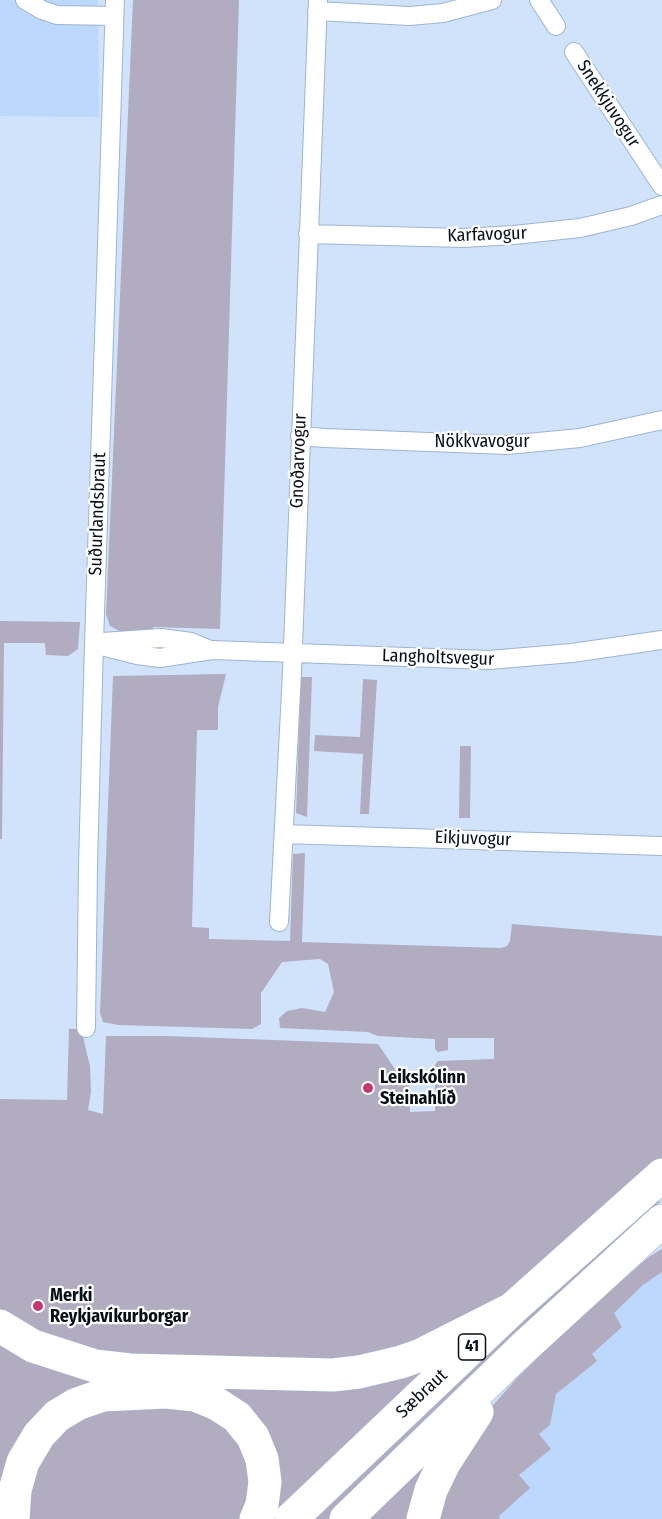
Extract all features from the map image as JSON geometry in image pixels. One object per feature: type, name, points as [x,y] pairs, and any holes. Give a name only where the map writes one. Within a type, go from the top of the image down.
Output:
[{"type":"highway","name":"Sæbraut","points":[[291,1519],[512,1309],[660,1178]]},
{"type":"highway","name":"Sæbraut","points":[[346,1519],[521,1350],[662,1221]]},
{"type":"highway","points":[[0,1326],[33,1346],[95,1366],[130,1370],[333,1375],[359,1372],[401,1362],[512,1309]]},
{"type":"highway","points":[[423,1519],[431,1490],[444,1463],[476,1414],[503,1382],[521,1350]]},
{"type":"highway","points":[[13,1519],[15,1490],[23,1462],[39,1435],[57,1416],[77,1404],[103,1395],[166,1392],[195,1395],[217,1404],[237,1417],[253,1437],[262,1459],[265,1482],[262,1505],[256,1519]]},
{"type":"street","points":[[25,0],[42,10],[57,15],[115,8]]},
{"type":"street","points":[[317,6],[409,16],[442,13],[492,0]]},
{"type":"street","points":[[539,0],[556,26]]},
{"type":"street","name":"Gnoðarvogur","points":[[279,922],[292,653],[317,6]]},
{"type":"street","name":"Suðurlandsbraut","points":[[86,1028],[87,865],[115,8]]},
{"type":"street","name":"Snekkjuvogur","points":[[574,52],[662,186]]},
{"type":"street","name":"Karfavogur","points":[[308,234],[464,238],[514,235],[580,228],[631,216],[662,205]]},
{"type":"street","name":"Nökkvavogur","points":[[300,436],[507,445],[590,436],[662,420]]},
{"type":"street","name":"Langholtsvegur","points":[[94,644],[161,638],[191,642],[212,650],[507,660],[662,640]]},
{"type":"street","name":"Eikjuvogur","points":[[284,834],[662,846]]},
{"type":"street","points":[[624,1257],[662,1238]]},
{"type":"shaded area","points":[[0,0],[98,0],[99,117],[0,116]]},
{"type":"shaded area","points":[[133,0],[239,0],[220,629],[153,627],[153,633],[123,633],[110,626],[106,614]]},
{"type":"shaded area","points":[[0,621],[80,622],[78,649],[68,656],[46,655],[45,643],[4,643],[2,839],[0,839]]},
{"type":"shaded area","name":"Leikskólinn Steinahlíð","points":[[226,674],[218,707],[218,730],[197,730],[192,927],[209,928],[209,939],[290,941],[293,854],[305,853],[302,942],[501,948],[507,946],[510,941],[512,924],[662,936],[662,1159],[516,1286],[465,1322],[371,1362],[87,1358],[0,1313],[0,1099],[67,1100],[69,1029],[81,1029],[90,1066],[91,1092],[88,1110],[103,1114],[106,1036],[378,1044],[399,1075],[409,1076],[410,1112],[435,1111],[435,1065],[438,1061],[494,1059],[494,1038],[448,1038],[448,1050],[438,1052],[435,1049],[435,1039],[378,1036],[368,1032],[280,1028],[279,1018],[287,1011],[302,1008],[325,1012],[334,992],[328,964],[320,959],[282,962],[261,993],[261,1024],[252,1029],[118,1025],[103,1022],[100,1013],[113,676]]},
{"type":"shaded area","points":[[301,677],[312,677],[307,817],[296,813]]},
{"type":"shaded area","points":[[363,679],[377,680],[369,814],[360,814],[363,754],[314,751],[315,735],[360,737]]},
{"type":"shaded area","points":[[460,746],[471,746],[470,818],[459,818]]},
{"type":"shaded area","points":[[661,1201],[333,1519],[307,1519],[639,1206]]},
{"type":"shaded area","points":[[662,1249],[662,1272],[643,1285],[614,1313],[622,1327],[592,1354],[597,1361],[556,1394],[550,1425],[539,1434],[551,1449],[519,1475],[530,1488],[499,1516],[500,1519],[429,1519],[467,1435],[516,1379],[571,1325],[650,1256]]},
{"type":"shaded area","points":[[662,1272],[662,1519],[500,1519],[498,1516],[529,1488],[519,1475],[539,1434],[550,1425],[555,1394],[596,1361],[591,1354],[622,1327],[614,1313],[643,1285]]},
{"type":"shaded area","points":[[0,1340],[135,1377],[446,1353],[283,1519],[266,1519],[247,1419],[80,1394],[0,1518]]},
{"type":"shaded area","points":[[189,1400],[247,1439],[253,1519],[24,1519],[31,1459],[86,1406]]},
{"type":"shaded area","points":[[463,1420],[414,1519],[360,1519]]},
{"type":"place","name":"Leikskólinn Steinahlíð","points":[[368,1088]]},
{"type":"place","name":"Merki Reykjavíkurborgar","points":[[38,1306]]}]
